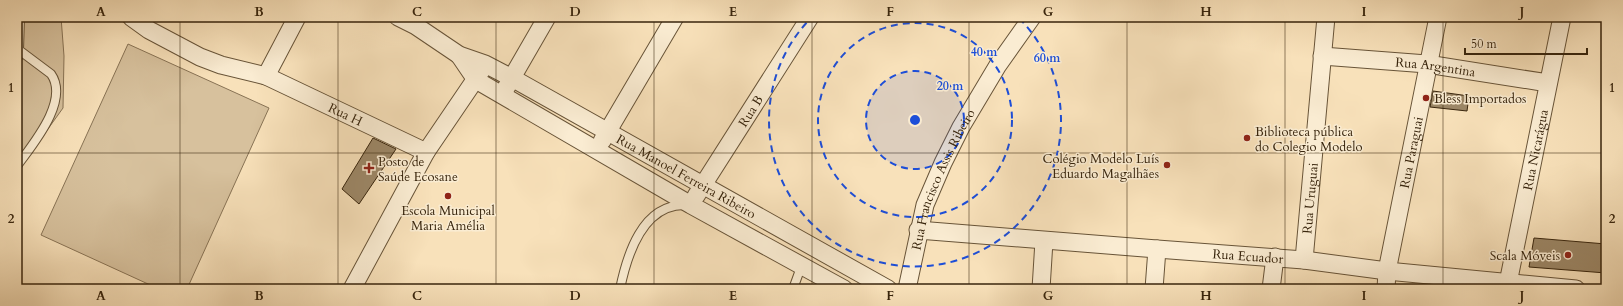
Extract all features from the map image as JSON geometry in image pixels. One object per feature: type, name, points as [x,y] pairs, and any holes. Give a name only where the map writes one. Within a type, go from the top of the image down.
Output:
[{"type":"street","name":"Rua H","points":[[131,17],[149,30],[200,57],[221,65],[266,76],[426,152]]},
{"type":"street","points":[[266,76],[297,17]]},
{"type":"street","name":"Rua Manoel Ferreira Ribeiro","points":[[398,17],[418,21],[459,55],[476,80],[691,205],[801,267],[844,289]]},
{"type":"street","points":[[502,95],[547,17]]},
{"type":"street","points":[[597,150],[675,17]]},
{"type":"street","name":"Rua B","points":[[691,205],[810,17]]},
{"type":"street","name":"Rua Francisco Assis Ribeiro","points":[[907,289],[924,205],[932,186],[961,126],[998,65],[1032,17]]},
{"type":"street","name":"Rua Uruguai","points":[[1304,260],[1326,17]]},
{"type":"street","name":"Rua Paraguai","points":[[1386,289],[1387,271],[1427,64],[1438,17]]},
{"type":"street","name":"Rua Nicarágua","points":[[1508,283],[1562,17]]},
{"type":"street","name":"Rua Manoel Ferreira Ribeiro","points":[[459,55],[485,64],[512,78],[702,186],[888,289]]},
{"type":"street","name":"Rua Argentina","points":[[1322,56],[1427,64],[1548,83]]},
{"type":"street","points":[[352,289],[426,152],[476,80],[485,64]]},
{"type":"street","name":"Rua Ecuador","points":[[918,230],[1157,250],[1275,257],[1387,271],[1576,289]]},
{"type":"street","points":[[1041,289],[1044,241]]},
{"type":"street","points":[[1154,289],[1157,250]]},
{"type":"street","points":[[1271,289],[1275,257]]},
{"type":"lane","points":[[17,61],[20,50],[20,17]]},
{"type":"lane","points":[[17,166],[45,127],[54,104],[56,88],[54,78],[51,74],[20,50]]},
{"type":"lane","points":[[620,289],[632,250],[641,231],[651,217],[660,210],[675,205],[691,205]]},
{"type":"lane","points":[[792,289],[801,267]]},
{"type":"shaded area","points":[[17,17],[61,17],[64,56],[63,108],[17,172]]},
{"type":"shaded area","points":[[128,44],[269,108],[187,289],[159,289],[41,235]]},
{"type":"building","points":[[1433,91],[1469,96],[1467,111],[1430,107]]},
{"type":"building","name":"Posto de Saúde Ecosane","points":[[373,138],[396,149],[359,204],[342,189]]},
{"type":"building","name":"Scala Móveis","points":[[1534,238],[1606,244],[1606,273],[1529,267]]},
{"type":"place","name":"Bless Importados","points":[[1426,98]]},
{"type":"place","name":"Biblioteca pública do Colegio Modelo","points":[[1247,138]]},
{"type":"place","name":"Colégio Modelo Luís Eduardo Magalhães","points":[[1167,165]]},
{"type":"place","name":"Posto de Saúde Ecosane","points":[[369,168]]},
{"type":"place","name":"Escola Municipal Maria Amélia","points":[[448,196]]},
{"type":"place","name":"Scala Móveis","points":[[1568,255]]}]
